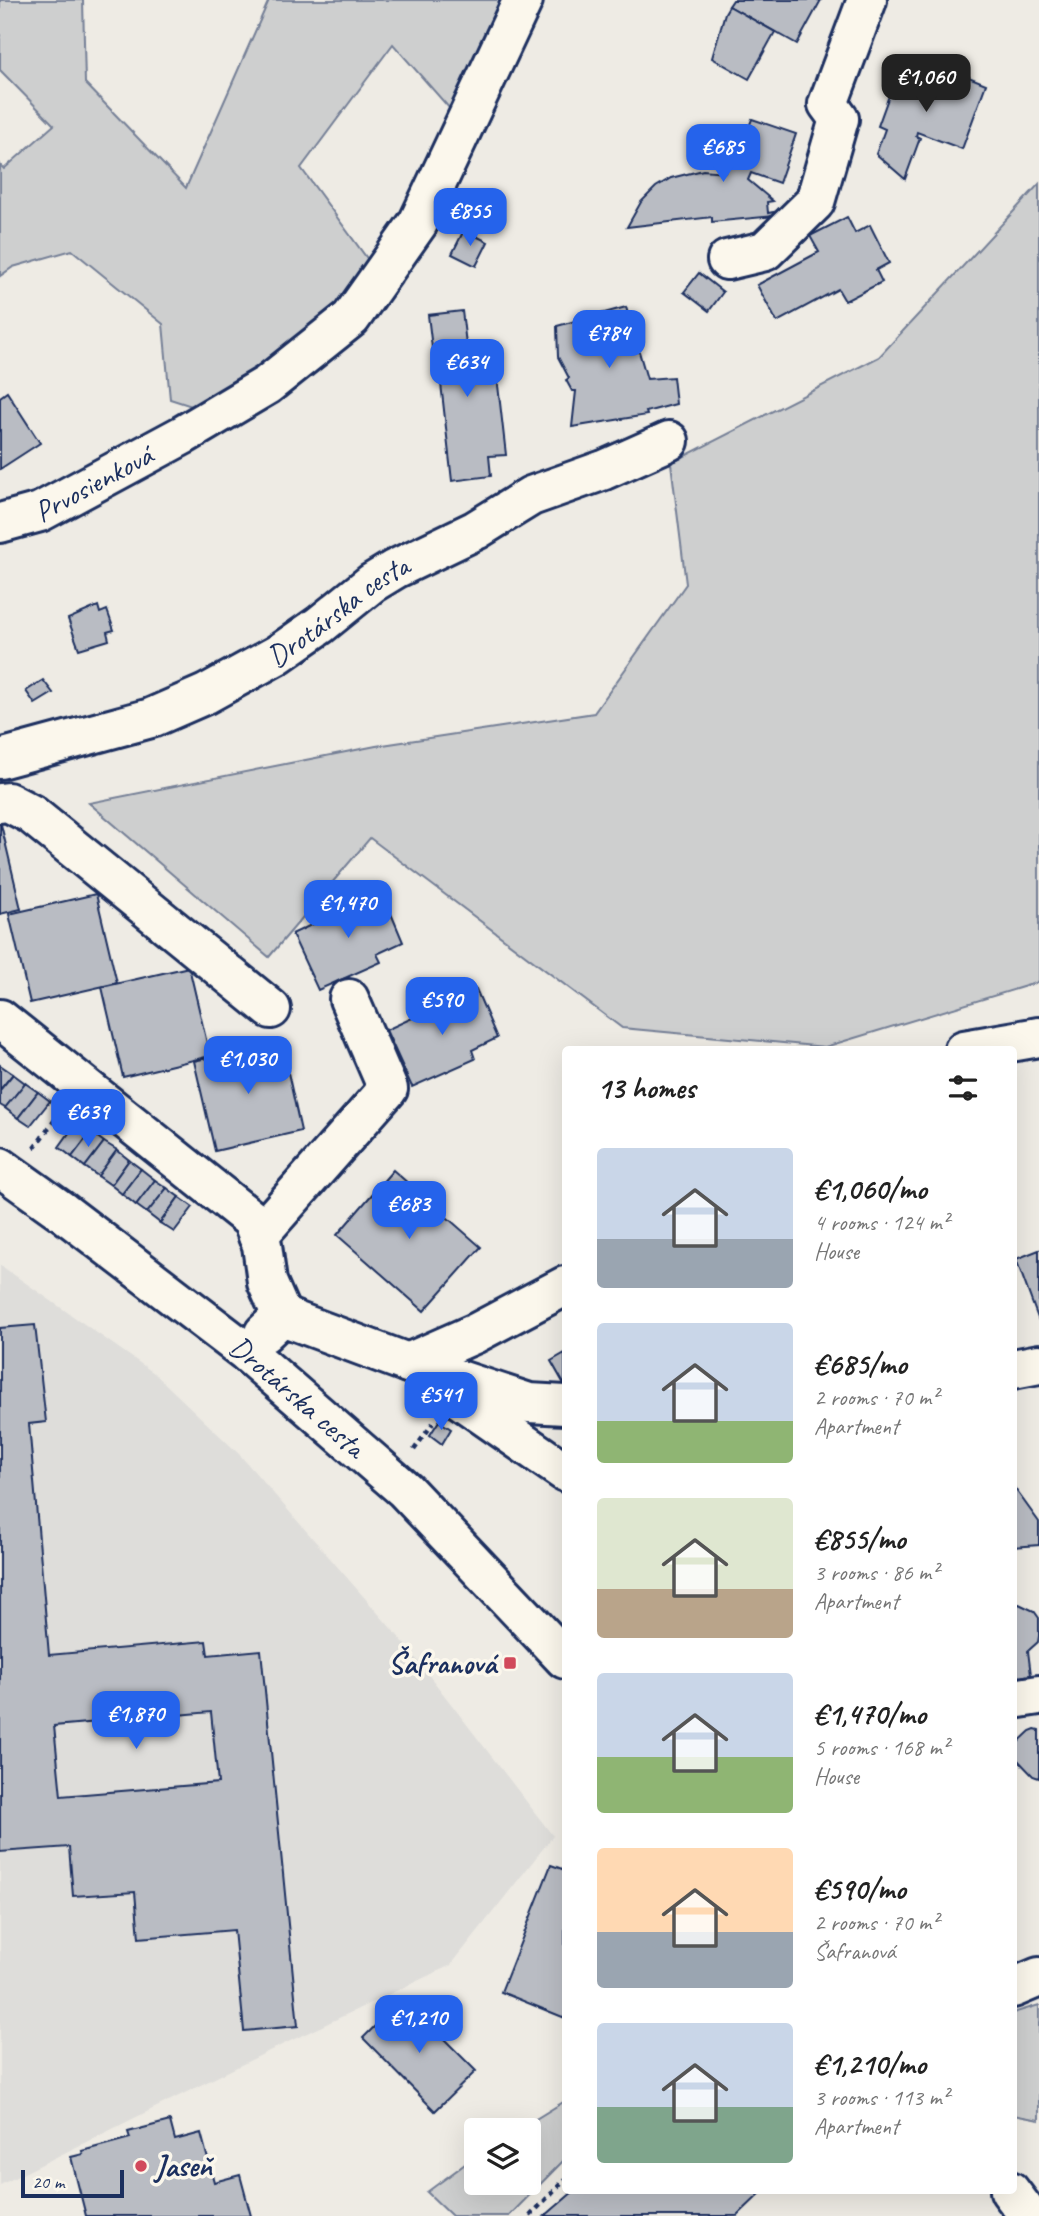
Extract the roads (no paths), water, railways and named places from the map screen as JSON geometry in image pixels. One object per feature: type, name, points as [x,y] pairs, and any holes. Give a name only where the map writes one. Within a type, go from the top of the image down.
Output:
[{"type":"street","name":"Prvosienková","points":[[0,523],[40,512],[183,435],[267,385],[351,318],[418,223],[523,0]]},
{"type":"street","points":[[727,260],[765,251],[815,202],[839,119],[828,104],[867,0]]},
{"type":"street","name":"Drotárska cesta","points":[[0,759],[151,719],[206,694],[277,655],[372,583],[395,569],[476,530],[531,496],[604,470],[669,441]]},
{"type":"street","points":[[0,803],[8,802],[32,814],[271,1009]]},
{"type":"street","points":[[258,1236],[388,1089],[349,999]]},
{"type":"street","points":[[0,1019],[252,1220],[262,1245],[267,1282],[282,1316],[408,1363],[528,1402],[562,1405]]},
{"type":"street","points":[[987,1046],[1039,1037]]},
{"type":"street","name":"Drotárska cesta","points":[[15,1161],[245,1351],[405,1490],[562,1656]]},
{"type":"street","points":[[408,1363],[476,1333],[562,1288]]},
{"type":"street","points":[[245,1351],[282,1316]]},
{"type":"street","points":[[408,1363],[562,1470]]},
{"type":"street","points":[[1017,1368],[1039,1364]]},
{"type":"street","points":[[1017,1698],[1039,1695]]},
{"type":"street","points":[[1017,1986],[1039,1977]]},
{"type":"street","points":[[1012,2194],[1029,2216]]},
{"type":"place","name":"Šafranová","points":[[510,1663]]},
{"type":"place","name":"Jaseň","points":[[141,2166]]}]
